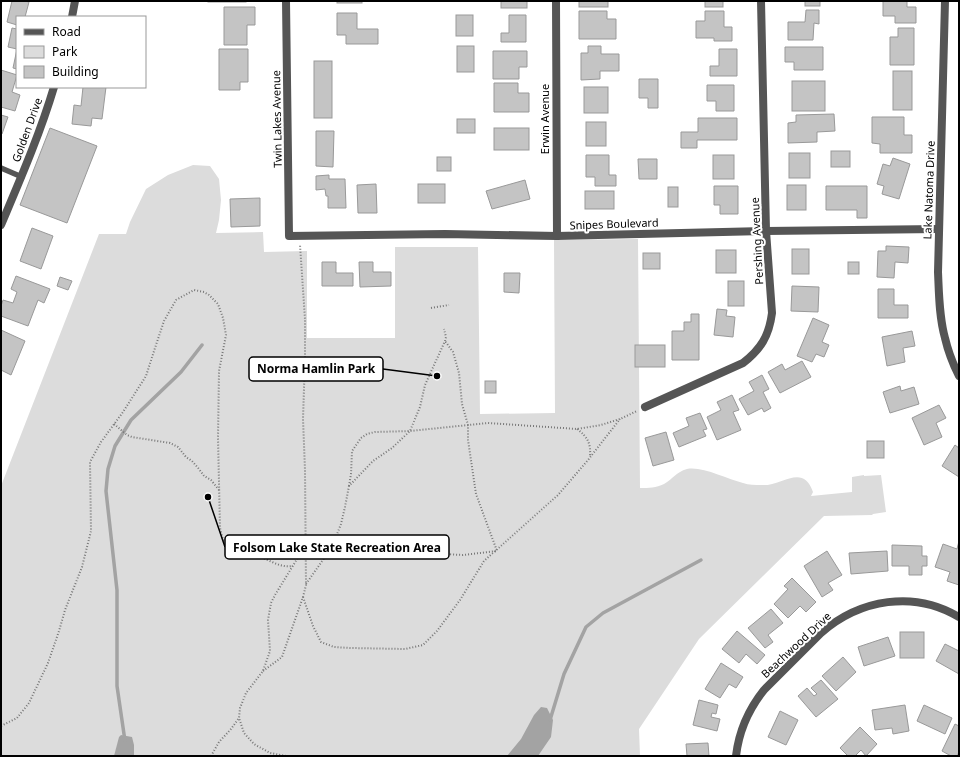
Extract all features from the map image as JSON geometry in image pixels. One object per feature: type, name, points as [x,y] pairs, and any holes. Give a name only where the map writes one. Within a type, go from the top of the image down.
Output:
[{"type":"street","points":[[72,16],[75,1]]},
{"type":"street","name":"Twin Lakes Avenue","points":[[286,1],[289,236]]},
{"type":"street","name":"Erwin Avenue","points":[[556,1],[557,236]]},
{"type":"street","name":"Pershing Avenue","points":[[645,407],[743,363],[761,346],[771,323],[772,313],[766,231],[761,1]]},
{"type":"street","name":"Lake Natoma Drive","points":[[945,1],[938,272],[944,337],[957,365],[959,376]]},
{"type":"street","name":"Golden Drive","points":[[1,225],[22,177],[49,105],[54,88]]},
{"type":"street","name":"Snipes Boulevard","points":[[289,236],[445,234],[557,236],[938,229]]},
{"type":"street","name":"Beachwood Drive","points":[[736,756],[741,732],[750,709],[756,699],[817,637],[840,618],[870,605],[906,601],[941,608],[959,617]]},
{"type":"lane","points":[[1,168],[22,177]]},
{"type":"path","points":[[286,756],[270,752],[254,744],[244,733],[239,718],[240,708],[246,693],[263,671],[282,657],[306,585],[303,419],[305,319],[299,236]]},
{"type":"path","points":[[1,726],[17,718],[29,703],[48,663],[65,610],[82,567],[91,531],[90,462],[101,442],[146,376],[164,321],[176,300],[194,290],[210,295],[218,304],[223,318],[226,335],[219,371],[218,437],[220,528],[223,540],[238,549],[271,562],[285,567],[293,566]]},
{"type":"path","points":[[432,308],[449,305]]},
{"type":"path","points":[[349,486],[373,461],[392,448],[410,431],[420,407],[425,385],[445,341],[446,336],[444,329]]},
{"type":"path","points":[[445,341],[453,352],[459,373],[462,404],[468,425],[468,440],[476,494],[497,551]]},
{"type":"path","points":[[306,585],[332,548],[341,524],[345,507],[351,474],[352,451],[361,438],[367,434],[375,432],[410,431],[488,423],[577,429],[601,425],[620,419],[645,407]]},
{"type":"path","points":[[303,597],[313,626],[321,642],[334,647],[405,649],[423,645],[460,600],[484,561],[558,495],[590,458],[620,419]]},
{"type":"path","points":[[114,424],[127,435],[132,437],[170,443],[178,447],[186,458],[192,461],[204,476],[211,480],[220,491]]},
{"type":"path","points":[[577,429],[588,439],[590,458]]},
{"type":"path","points":[[335,538],[345,542],[376,548],[395,548],[444,554],[463,555],[497,551]]},
{"type":"path","points":[[263,671],[270,651],[268,620],[272,603],[275,595],[306,545]]},
{"type":"path","points":[[211,756],[219,742],[239,718]]},
{"type":"green space","points":[[193,165],[210,166],[219,179],[221,200],[216,233],[263,232],[264,252],[307,251],[307,338],[395,338],[395,247],[478,247],[480,414],[555,413],[554,240],[638,239],[640,488],[652,488],[661,485],[687,469],[700,469],[752,485],[769,485],[797,477],[809,483],[813,492],[811,496],[852,492],[852,477],[881,475],[886,512],[872,515],[824,516],[699,639],[639,729],[640,756],[1,756],[1,486],[99,234],[126,234],[130,222],[146,189],[168,175]]},
{"type":"shaded area","points":[[541,707],[547,708],[553,720],[551,737],[538,756],[507,756],[521,739],[534,715]]},
{"type":"shaded area","points":[[121,735],[132,737],[134,756],[114,756],[119,737]]},
{"type":"building","points":[[12,1],[29,2],[25,16],[16,16],[16,25],[7,22]]},
{"type":"building","points":[[246,1],[246,2],[208,2]]},
{"type":"building","points":[[337,1],[362,1],[362,3],[337,3]]},
{"type":"building","points":[[501,1],[527,1],[527,8],[501,8]]},
{"type":"building","points":[[579,1],[608,1],[608,7],[579,7]]},
{"type":"building","points":[[705,1],[723,1],[723,7],[705,7]]},
{"type":"building","points":[[805,1],[820,1],[820,6],[805,6]]},
{"type":"building","points":[[883,1],[907,1],[907,7],[916,7],[916,23],[895,23],[895,16],[883,16]]},
{"type":"building","points":[[224,7],[255,7],[255,25],[247,25],[247,45],[224,45]]},
{"type":"building","points":[[806,10],[819,10],[819,24],[814,23],[813,40],[788,40],[788,22],[805,22]]},
{"type":"building","points":[[579,11],[607,11],[607,19],[616,19],[616,39],[579,39]]},
{"type":"building","points":[[705,11],[724,11],[724,27],[732,27],[732,41],[714,41],[714,38],[696,38],[696,21],[705,21]]},
{"type":"building","points":[[337,13],[357,13],[357,29],[378,29],[378,44],[346,44],[346,35],[337,35]]},
{"type":"building","points":[[456,15],[473,15],[473,36],[456,36]]},
{"type":"building","points":[[509,15],[526,15],[526,42],[501,42],[501,33],[509,33]]},
{"type":"building","points":[[12,28],[16,29],[16,49],[8,47]]},
{"type":"building","points":[[898,28],[914,28],[914,65],[890,65],[890,37],[898,37]]},
{"type":"building","points":[[457,46],[474,46],[474,72],[457,72]]},
{"type":"building","points":[[588,46],[601,46],[601,54],[619,54],[619,71],[600,71],[600,79],[581,80],[581,53],[588,53]]},
{"type":"building","points":[[785,47],[823,47],[823,70],[794,70],[794,62],[785,62]]},
{"type":"building","points":[[219,49],[248,49],[248,82],[240,82],[240,90],[219,90]]},
{"type":"building","points":[[719,49],[737,49],[737,76],[710,76],[710,66],[719,66]]},
{"type":"building","points":[[493,51],[527,51],[527,67],[519,67],[519,79],[493,79]]},
{"type":"building","points":[[16,54],[16,69],[13,68]]},
{"type":"building","points":[[314,61],[332,61],[332,118],[314,118]]},
{"type":"building","points":[[1,70],[16,75],[12,92],[20,95],[15,111],[1,107]]},
{"type":"building","points":[[893,71],[912,71],[912,110],[893,110]]},
{"type":"building","points":[[639,79],[658,79],[658,108],[648,108],[648,98],[639,98]]},
{"type":"building","points":[[792,81],[825,81],[825,111],[792,111]]},
{"type":"building","points":[[494,83],[518,83],[518,93],[529,93],[529,112],[494,112]]},
{"type":"building","points":[[707,85],[734,85],[734,111],[716,111],[716,101],[707,101]]},
{"type":"building","points":[[584,87],[608,87],[608,113],[584,113]]},
{"type":"building","points":[[83,88],[106,88],[102,119],[92,118],[91,126],[72,124],[74,105],[81,106]]},
{"type":"building","points":[[834,114],[835,131],[817,132],[817,142],[788,143],[788,123],[796,122],[796,115]]},
{"type":"building","points":[[1,115],[8,117],[2,134],[1,134]]},
{"type":"building","points":[[872,117],[904,117],[904,135],[912,135],[912,153],[880,153],[880,144],[872,143]]},
{"type":"building","points":[[698,118],[737,118],[737,140],[697,140],[697,148],[681,148],[681,132],[698,132]]},
{"type":"building","points":[[457,119],[475,119],[475,133],[457,133]]},
{"type":"building","points":[[586,122],[606,122],[606,146],[586,146]]},
{"type":"building","points":[[50,128],[97,146],[67,223],[20,205]]},
{"type":"building","points":[[494,128],[529,128],[529,150],[494,150]]},
{"type":"building","points":[[316,131],[334,131],[333,167],[316,166]]},
{"type":"building","points":[[831,151],[850,151],[850,167],[831,167]]},
{"type":"building","points":[[789,153],[810,153],[810,178],[789,178]]},
{"type":"building","points":[[586,155],[609,155],[609,175],[616,175],[616,186],[595,186],[595,177],[586,177]]},
{"type":"building","points":[[713,155],[734,155],[734,179],[713,179]]},
{"type":"building","points":[[437,157],[451,157],[451,171],[437,171]]},
{"type":"building","points":[[893,158],[910,164],[899,199],[882,194],[884,186],[877,184],[883,164],[890,166]]},
{"type":"building","points":[[638,159],[657,159],[657,179],[639,179]]},
{"type":"building","points":[[329,175],[329,179],[345,179],[346,208],[328,208],[328,196],[326,196],[325,189],[316,190],[316,176]]},
{"type":"building","points":[[525,180],[530,199],[492,209],[486,191]]},
{"type":"building","points":[[376,184],[377,213],[358,213],[357,185]]},
{"type":"building","points":[[418,184],[445,184],[445,203],[418,203]]},
{"type":"building","points":[[787,185],[806,185],[806,210],[787,210]]},
{"type":"building","points":[[714,186],[738,186],[738,214],[720,214],[720,205],[714,205]]},
{"type":"building","points":[[826,186],[867,186],[867,218],[857,218],[857,210],[826,210]]},
{"type":"building","points":[[668,187],[678,187],[678,207],[668,207]]},
{"type":"building","points":[[585,191],[614,191],[614,209],[585,209]]},
{"type":"building","points":[[260,198],[260,226],[231,227],[230,199]]},
{"type":"building","points":[[32,228],[53,236],[41,269],[20,261]]},
{"type":"building","points":[[886,246],[909,247],[908,263],[895,262],[894,278],[877,277],[878,251],[886,251]]},
{"type":"building","points":[[792,249],[809,249],[809,274],[792,274]]},
{"type":"building","points":[[716,250],[736,250],[736,273],[716,273]]},
{"type":"building","points":[[643,253],[660,253],[660,269],[643,269]]},
{"type":"building","points":[[322,262],[336,262],[336,273],[353,273],[353,286],[322,286]]},
{"type":"building","points":[[359,262],[373,262],[373,272],[391,272],[391,286],[360,287]]},
{"type":"building","points":[[848,262],[859,262],[859,274],[848,274]]},
{"type":"building","points":[[504,273],[520,273],[519,293],[504,292]]},
{"type":"building","points":[[16,276],[50,289],[44,303],[38,300],[28,326],[1,316],[1,306],[3,300],[13,303],[17,292],[11,289]]},
{"type":"building","points":[[60,277],[72,281],[68,290],[57,286]]},
{"type":"building","points":[[728,281],[744,281],[744,306],[728,306]]},
{"type":"building","points":[[792,286],[819,287],[818,312],[791,311]]},
{"type":"building","points":[[878,289],[894,289],[894,305],[908,305],[908,318],[878,318]]},
{"type":"building","points":[[717,309],[727,310],[726,316],[735,317],[733,337],[714,335]]},
{"type":"building","points":[[691,314],[699,314],[699,360],[672,360],[672,331],[684,331],[684,322],[691,322]]},
{"type":"building","points":[[813,318],[829,325],[822,342],[829,345],[824,357],[816,354],[812,362],[797,356]]},
{"type":"building","points":[[1,330],[25,341],[11,375],[1,370]]},
{"type":"building","points":[[912,331],[915,346],[903,348],[905,362],[887,366],[882,337]]},
{"type":"building","points":[[635,345],[665,345],[665,367],[635,367]]},
{"type":"building","points":[[802,361],[811,377],[780,393],[768,372],[782,364],[785,370]]},
{"type":"building","points":[[762,375],[769,389],[763,392],[771,408],[764,412],[762,408],[748,415],[739,399],[754,391],[749,382]]},
{"type":"building","points":[[485,381],[496,381],[496,393],[485,393]]},
{"type":"building","points":[[900,386],[901,391],[914,387],[919,404],[890,413],[883,392]]},
{"type":"building","points":[[732,395],[739,410],[733,412],[741,430],[717,440],[707,417],[721,410],[717,402]]},
{"type":"building","points":[[939,405],[946,418],[936,423],[942,437],[924,445],[912,418]]},
{"type":"building","points":[[700,413],[707,429],[703,430],[706,436],[679,447],[673,433],[689,426],[686,418]]},
{"type":"building","points":[[666,432],[674,460],[653,466],[645,438]]},
{"type":"building","points":[[867,441],[884,441],[884,458],[867,458]]},
{"type":"building","points":[[955,445],[959,448],[959,477],[942,466]]},
{"type":"building","points":[[959,541],[959,585],[947,581],[950,572],[935,567],[943,544],[957,549]]},
{"type":"building","points":[[892,545],[922,546],[922,556],[927,556],[927,566],[922,566],[922,575],[909,575],[909,566],[892,566]]},
{"type":"building","points":[[827,551],[842,575],[828,583],[833,590],[822,597],[804,566]]},
{"type":"building","points":[[887,551],[888,571],[851,574],[849,553]]},
{"type":"building","points":[[792,578],[816,602],[806,612],[800,606],[788,618],[774,604],[788,589],[784,586]]},
{"type":"building","points":[[771,609],[783,623],[768,635],[773,642],[765,648],[748,628]]},
{"type":"building","points":[[737,631],[765,655],[757,664],[746,654],[739,663],[722,649]]},
{"type":"building","points":[[900,632],[924,632],[924,658],[900,658]]},
{"type":"building","points":[[888,637],[895,656],[864,666],[858,647]]},
{"type":"building","points":[[945,644],[959,651],[959,674],[936,661]]},
{"type":"building","points":[[843,657],[856,672],[836,691],[822,676]]},
{"type":"building","points":[[721,663],[743,677],[736,688],[729,684],[720,698],[705,689]]},
{"type":"building","points":[[821,680],[838,699],[816,717],[798,696],[807,688],[814,696],[817,694],[811,688]]},
{"type":"building","points":[[699,700],[718,705],[716,714],[712,713],[711,717],[720,719],[717,731],[693,725]]},
{"type":"building","points":[[905,705],[909,731],[893,734],[892,728],[875,730],[872,710]]},
{"type":"building","points":[[924,705],[952,718],[945,734],[917,721]]},
{"type":"building","points":[[780,711],[798,720],[786,745],[768,737]]},
{"type":"building","points":[[955,724],[959,726],[959,752],[957,756],[951,756],[942,751]]},
{"type":"building","points":[[860,727],[877,744],[866,756],[861,750],[855,756],[848,756],[840,748]]},
{"type":"building","points":[[708,743],[709,756],[687,756],[686,744]]},
{"type":"waterway","points":[[125,741],[117,686],[117,590],[106,491],[108,469],[115,446],[131,420],[181,372],[202,345]]},
{"type":"waterway","points":[[550,720],[564,674],[586,627],[603,613],[701,560]]},
{"type":"place","name":"Norma Hamlin Park","points":[[437,376]]},
{"type":"place","name":"Folsom Lake State Recreation Area","points":[[208,497]]}]
